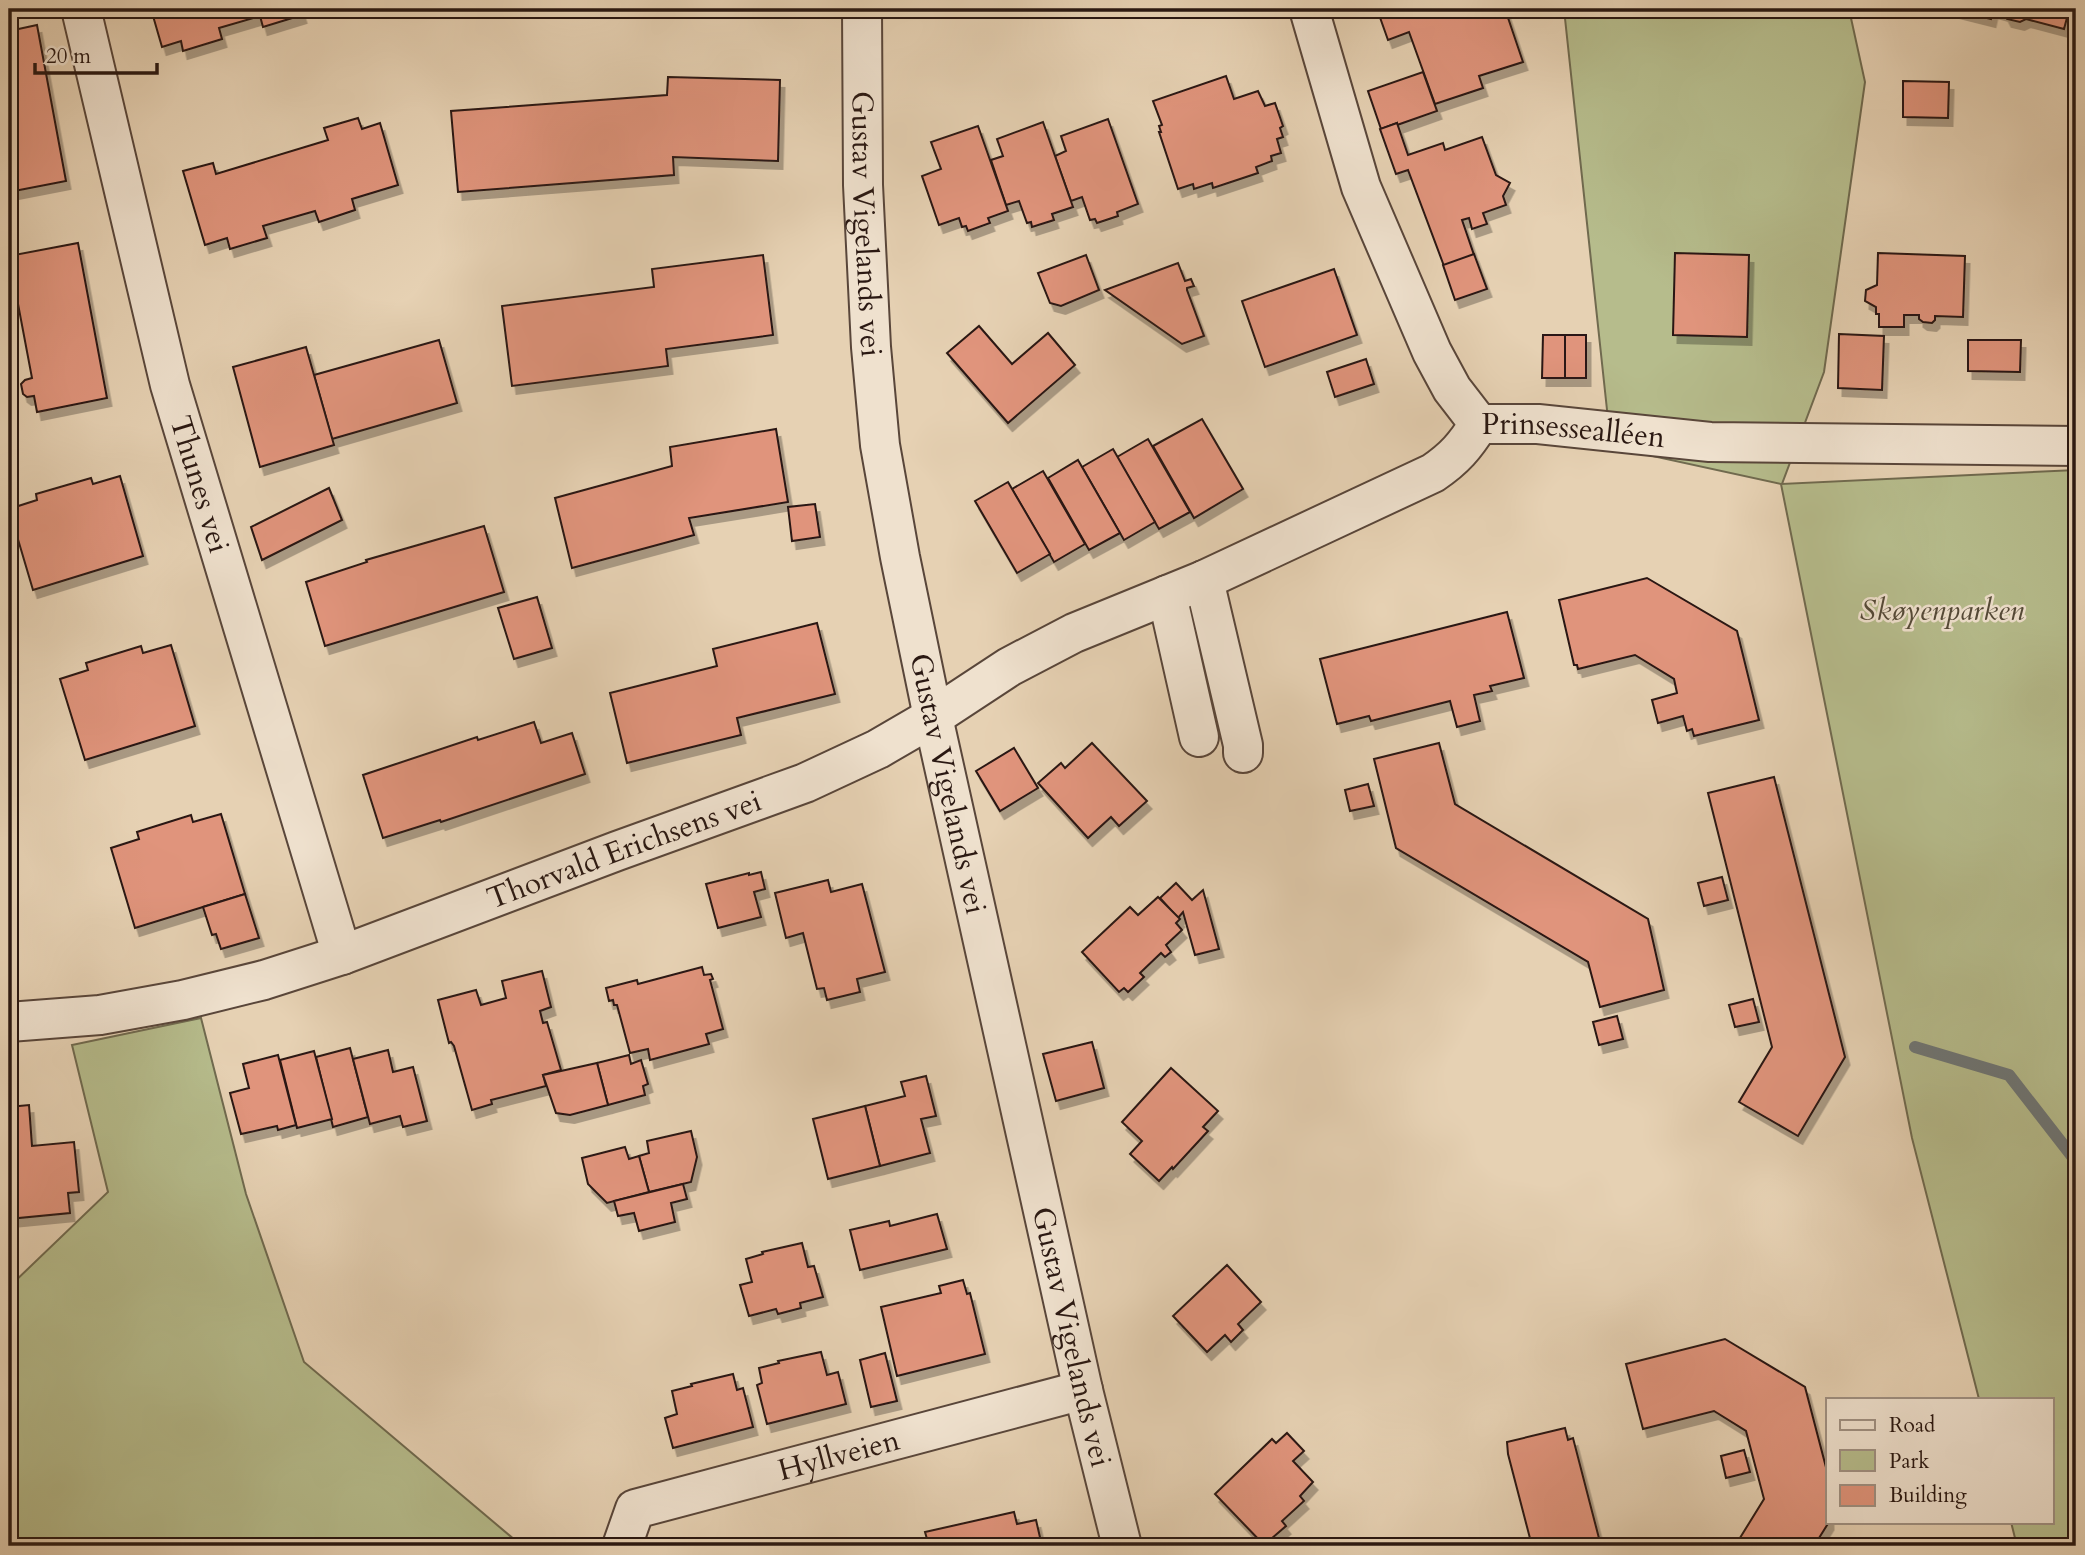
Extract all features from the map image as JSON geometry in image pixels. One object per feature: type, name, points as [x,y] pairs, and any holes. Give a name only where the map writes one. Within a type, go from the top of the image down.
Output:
[{"type":"street","name":"Thunes vei","points":[[81,9],[170,385],[342,955]]},
{"type":"street","name":"Gustav Vigelands vei","points":[[862,9],[863,185],[871,347],[880,445],[933,717],[1083,1390],[1122,1546]]},
{"type":"street","name":"Prinsessealléen","points":[[1309,9],[1361,187],[1432,352],[1452,389],[1479,424],[1538,424],[1710,442],[2076,446]]},
{"type":"street","name":"Thorvald Erichsens vei","points":[[9,1022],[100,1014],[183,1000],[264,980],[342,955],[804,783],[878,749],[1009,667],[1074,634],[1204,580],[1433,472],[1453,459],[1479,424]]},
{"type":"street","points":[[1204,580],[1244,745],[1243,753]]},
{"type":"street","points":[[1167,595],[1199,737]]},
{"type":"street","name":"Hyllveien","points":[[622,1546],[635,1509],[1083,1390]]},
{"type":"green space","name":"Skøyenparken","points":[[1564,9],[1849,9],[1865,82],[1824,372],[1782,484],[2076,470],[2076,1546],[2017,1546],[2012,1524],[2054,1524],[2054,1398],[1979,1398],[1912,1138],[1781,484],[1611,447]]},
{"type":"green space","points":[[201,1018],[246,1194],[304,1362],[522,1546],[9,1546],[9,1287],[108,1192],[72,1045]]},
{"type":"building","points":[[151,9],[300,9],[302,15],[263,27],[260,16],[219,28],[222,39],[183,51],[181,41],[162,47]]},
{"type":"building","points":[[1377,9],[1505,9],[1523,62],[1479,76],[1483,88],[1435,104],[1409,32],[1388,40]]},
{"type":"building","points":[[1951,9],[2076,9],[2076,16],[2068,14],[2064,29],[2026,19],[2020,22],[2007,19],[2004,13],[1993,10],[1991,19]]},
{"type":"building","points":[[37,25],[66,181],[9,192],[9,31]]},
{"type":"building","points":[[1423,72],[1437,111],[1381,129],[1368,91]]},
{"type":"building","points":[[1226,76],[1234,99],[1258,91],[1265,106],[1275,103],[1283,126],[1280,128],[1283,137],[1277,139],[1281,153],[1271,156],[1272,161],[1256,167],[1258,173],[1213,188],[1212,183],[1194,189],[1193,184],[1178,189],[1159,132],[1159,126],[1162,125],[1153,101]]},
{"type":"building","points":[[668,77],[780,80],[778,161],[673,157],[674,175],[458,192],[451,111],[667,95]]},
{"type":"building","points":[[1903,81],[1949,82],[1948,118],[1903,117]]},
{"type":"building","points":[[358,118],[362,129],[380,123],[398,185],[352,199],[355,210],[319,222],[315,211],[263,226],[267,238],[230,249],[227,238],[205,245],[183,171],[213,163],[216,174],[328,140],[324,128]]},
{"type":"building","points":[[1108,119],[1138,204],[1117,212],[1118,216],[1097,223],[1095,219],[1090,220],[1082,197],[1071,201],[1055,156],[1066,151],[1061,136]]},
{"type":"building","points":[[1043,122],[1073,207],[1052,214],[1054,220],[1032,227],[1031,222],[1027,223],[1019,201],[1006,205],[991,160],[1003,156],[997,139]]},
{"type":"building","points":[[1397,123],[1408,155],[1443,143],[1445,150],[1482,137],[1496,175],[1510,183],[1503,196],[1506,205],[1483,213],[1487,224],[1472,229],[1469,218],[1462,220],[1474,255],[1444,266],[1408,170],[1396,174],[1380,129]]},
{"type":"building","points":[[978,126],[1008,211],[988,218],[990,223],[968,231],[966,226],[962,227],[959,218],[939,225],[922,176],[941,169],[931,142]]},
{"type":"building","points":[[78,243],[107,398],[37,412],[34,396],[27,397],[23,394],[21,384],[32,378],[15,288],[9,288],[9,256]]},
{"type":"building","points":[[1675,253],[1749,255],[1747,337],[1673,335]]},
{"type":"building","points":[[1878,253],[1965,256],[1963,317],[1935,316],[1932,323],[1923,322],[1919,315],[1904,315],[1904,327],[1879,327],[1876,307],[1865,301],[1866,290],[1877,285]]},
{"type":"building","points":[[1474,254],[1487,289],[1455,300],[1443,265]]},
{"type":"building","points":[[763,255],[773,335],[666,349],[668,366],[512,386],[502,306],[654,287],[652,269]]},
{"type":"building","points":[[1086,255],[1099,290],[1061,306],[1050,303],[1038,273]]},
{"type":"building","points":[[1178,263],[1185,281],[1191,279],[1194,286],[1187,290],[1204,336],[1182,344],[1105,290]]},
{"type":"building","points":[[1334,269],[1357,335],[1265,367],[1242,301]]},
{"type":"building","points":[[979,326],[1012,364],[1048,333],[1075,365],[1008,423],[947,353]]},
{"type":"building","points":[[1839,334],[1884,336],[1882,390],[1838,388]]},
{"type":"building","points":[[1543,335],[1565,335],[1565,378],[1542,378]]},
{"type":"building","points":[[1565,335],[1586,335],[1586,378],[1565,378]]},
{"type":"building","points":[[439,340],[457,403],[332,439],[314,375]]},
{"type":"building","points":[[1968,340],[2021,340],[2020,372],[1968,371]]},
{"type":"building","points":[[306,347],[334,445],[260,467],[233,367]]},
{"type":"building","points":[[1366,359],[1374,384],[1335,397],[1327,372]]},
{"type":"building","points":[[1202,419],[1243,489],[1194,518],[1153,446]]},
{"type":"building","points":[[776,429],[788,502],[689,518],[694,535],[572,568],[555,498],[672,466],[670,447]]},
{"type":"building","points":[[1148,439],[1190,512],[1159,529],[1117,457]]},
{"type":"building","points":[[1113,449],[1155,522],[1124,540],[1082,467]]},
{"type":"building","points":[[1078,460],[1120,533],[1089,550],[1048,478]]},
{"type":"building","points":[[1043,471],[1085,544],[1054,562],[1012,489]]},
{"type":"building","points":[[120,476],[143,556],[33,590],[9,509],[37,500],[36,494],[91,478],[93,484]]},
{"type":"building","points":[[1008,482],[1050,554],[1017,573],[975,501]]},
{"type":"building","points":[[329,488],[342,520],[262,560],[251,527]]},
{"type":"building","points":[[815,504],[820,537],[792,541],[788,507]]},
{"type":"building","points":[[484,526],[504,592],[325,646],[306,582],[367,562],[366,560]]},
{"type":"building","points":[[1647,578],[1737,631],[1759,720],[1694,736],[1692,729],[1687,731],[1683,716],[1658,723],[1652,700],[1677,693],[1674,679],[1635,655],[1578,669],[1577,665],[1574,665],[1559,600]]},
{"type":"building","points":[[537,597],[552,648],[514,659],[498,608]]},
{"type":"building","points":[[1507,612],[1524,678],[1490,686],[1492,691],[1474,695],[1480,721],[1457,727],[1450,701],[1371,721],[1369,716],[1337,724],[1320,659]]},
{"type":"building","points":[[817,623],[835,694],[737,718],[741,735],[627,763],[610,693],[717,666],[713,649]]},
{"type":"building","points":[[171,645],[195,726],[85,760],[60,679],[88,670],[86,663],[141,646],[143,653]]},
{"type":"building","points":[[534,722],[541,743],[572,733],[585,774],[441,822],[440,820],[383,838],[363,775],[477,737],[478,740]]},
{"type":"building","points":[[1092,743],[1147,801],[1119,826],[1111,817],[1088,838],[1038,783],[1061,763],[1065,768]]},
{"type":"building","points":[[1439,743],[1455,804],[1648,919],[1664,990],[1600,1007],[1588,962],[1396,848],[1374,759]]},
{"type":"building","points":[[1014,748],[1038,788],[1000,811],[976,771]]},
{"type":"building","points":[[1774,777],[1845,1057],[1798,1136],[1739,1102],[1772,1047],[1708,793]]},
{"type":"building","points":[[1368,784],[1374,806],[1350,811],[1345,790]]},
{"type":"building","points":[[221,814],[245,894],[135,928],[111,848],[139,839],[137,832],[191,815],[193,822]]},
{"type":"building","points":[[761,872],[765,889],[754,892],[761,917],[718,928],[706,884]]},
{"type":"building","points":[[1722,877],[1728,900],[1704,906],[1698,883]]},
{"type":"building","points":[[828,880],[831,892],[862,884],[885,972],[857,979],[860,992],[827,1000],[824,988],[817,989],[803,933],[786,938],[775,893]]},
{"type":"building","points":[[1176,883],[1192,900],[1203,890],[1219,949],[1195,955],[1183,912],[1178,918],[1160,898]]},
{"type":"building","points":[[245,894],[259,938],[221,949],[216,934],[212,935],[203,907]]},
{"type":"building","points":[[1158,897],[1180,919],[1176,923],[1182,930],[1166,945],[1171,952],[1165,957],[1161,953],[1140,973],[1144,977],[1128,992],[1124,988],[1119,992],[1082,952],[1130,907],[1138,915]]},
{"type":"building","points":[[702,967],[704,975],[711,974],[713,979],[710,980],[723,1029],[706,1034],[709,1044],[650,1060],[648,1049],[630,1053],[617,1005],[614,1005],[613,1000],[609,1001],[606,988],[637,980],[638,984]]},
{"type":"building","points":[[542,971],[551,1007],[540,1011],[543,1023],[547,1022],[561,1070],[543,1075],[546,1086],[491,1100],[492,1104],[472,1110],[454,1046],[449,1043],[438,1000],[476,990],[481,1005],[506,998],[502,981]]},
{"type":"building","points":[[1753,999],[1759,1022],[1735,1027],[1729,1005]]},
{"type":"building","points":[[1617,1016],[1623,1039],[1599,1045],[1593,1022]]},
{"type":"building","points":[[1092,1042],[1104,1088],[1056,1101],[1043,1054]]},
{"type":"building","points":[[350,1048],[368,1117],[333,1127],[316,1057]]},
{"type":"building","points":[[388,1050],[393,1072],[413,1067],[427,1121],[403,1127],[400,1116],[370,1124],[353,1059]]},
{"type":"building","points":[[314,1051],[332,1119],[297,1128],[280,1060]]},
{"type":"building","points":[[278,1055],[296,1125],[241,1134],[230,1093],[249,1088],[243,1064]]},
{"type":"building","points":[[629,1055],[631,1064],[641,1060],[648,1084],[643,1086],[645,1095],[608,1105],[597,1063]]},
{"type":"building","points":[[597,1063],[608,1105],[570,1115],[556,1113],[543,1075]]},
{"type":"building","points":[[1171,1068],[1218,1111],[1203,1127],[1208,1131],[1159,1181],[1130,1154],[1142,1141],[1122,1122]]},
{"type":"building","points":[[926,1076],[936,1116],[921,1119],[930,1153],[880,1166],[865,1106],[905,1096],[901,1082]]},
{"type":"building","points":[[29,1105],[32,1146],[74,1142],[79,1192],[68,1193],[70,1213],[9,1219],[9,1107]]},
{"type":"building","points":[[865,1106],[880,1166],[828,1179],[813,1119]]},
{"type":"building","points":[[691,1131],[697,1157],[691,1182],[649,1192],[639,1156],[649,1153],[647,1141]]},
{"type":"building","points":[[625,1147],[629,1159],[639,1156],[649,1192],[607,1203],[588,1184],[582,1158]]},
{"type":"building","points":[[683,1184],[687,1199],[671,1203],[675,1222],[639,1231],[634,1213],[618,1216],[614,1201]]},
{"type":"building","points":[[937,1214],[947,1249],[860,1270],[850,1230],[889,1221],[890,1226]]},
{"type":"building","points":[[802,1243],[808,1267],[814,1266],[823,1297],[800,1303],[801,1308],[778,1314],[776,1309],[749,1316],[740,1285],[752,1282],[746,1259],[763,1254],[762,1252]]},
{"type":"building","points":[[1227,1265],[1261,1302],[1238,1324],[1243,1330],[1231,1342],[1225,1335],[1207,1352],[1173,1316]]},
{"type":"building","points":[[963,1280],[967,1294],[970,1293],[985,1354],[897,1376],[881,1307],[941,1293],[939,1286]]},
{"type":"building","points":[[1725,1339],[1805,1387],[1826,1467],[1828,1524],[1814,1546],[1735,1546],[1764,1499],[1746,1431],[1714,1411],[1643,1429],[1626,1364]]},
{"type":"building","points":[[821,1352],[827,1375],[838,1372],[846,1404],[767,1424],[757,1385],[762,1383],[759,1368]]},
{"type":"building","points":[[885,1353],[897,1401],[871,1407],[860,1360]]},
{"type":"building","points":[[733,1374],[737,1390],[743,1388],[753,1427],[673,1448],[665,1418],[677,1414],[672,1391]]},
{"type":"building","points":[[1565,1428],[1568,1440],[1573,1438],[1601,1546],[1532,1546],[1507,1442]]},
{"type":"building","points":[[1287,1433],[1304,1451],[1293,1461],[1313,1482],[1300,1496],[1304,1501],[1282,1521],[1286,1526],[1264,1545],[1215,1494],[1272,1439],[1276,1443]]},
{"type":"building","points":[[1744,1450],[1750,1472],[1726,1478],[1721,1456]]},
{"type":"building","points":[[1014,1512],[1017,1524],[1036,1520],[1042,1546],[929,1546],[925,1532]]},
{"type":"waterway","points":[[1915,1047],[2009,1075],[2075,1160],[2076,1169]]}]
